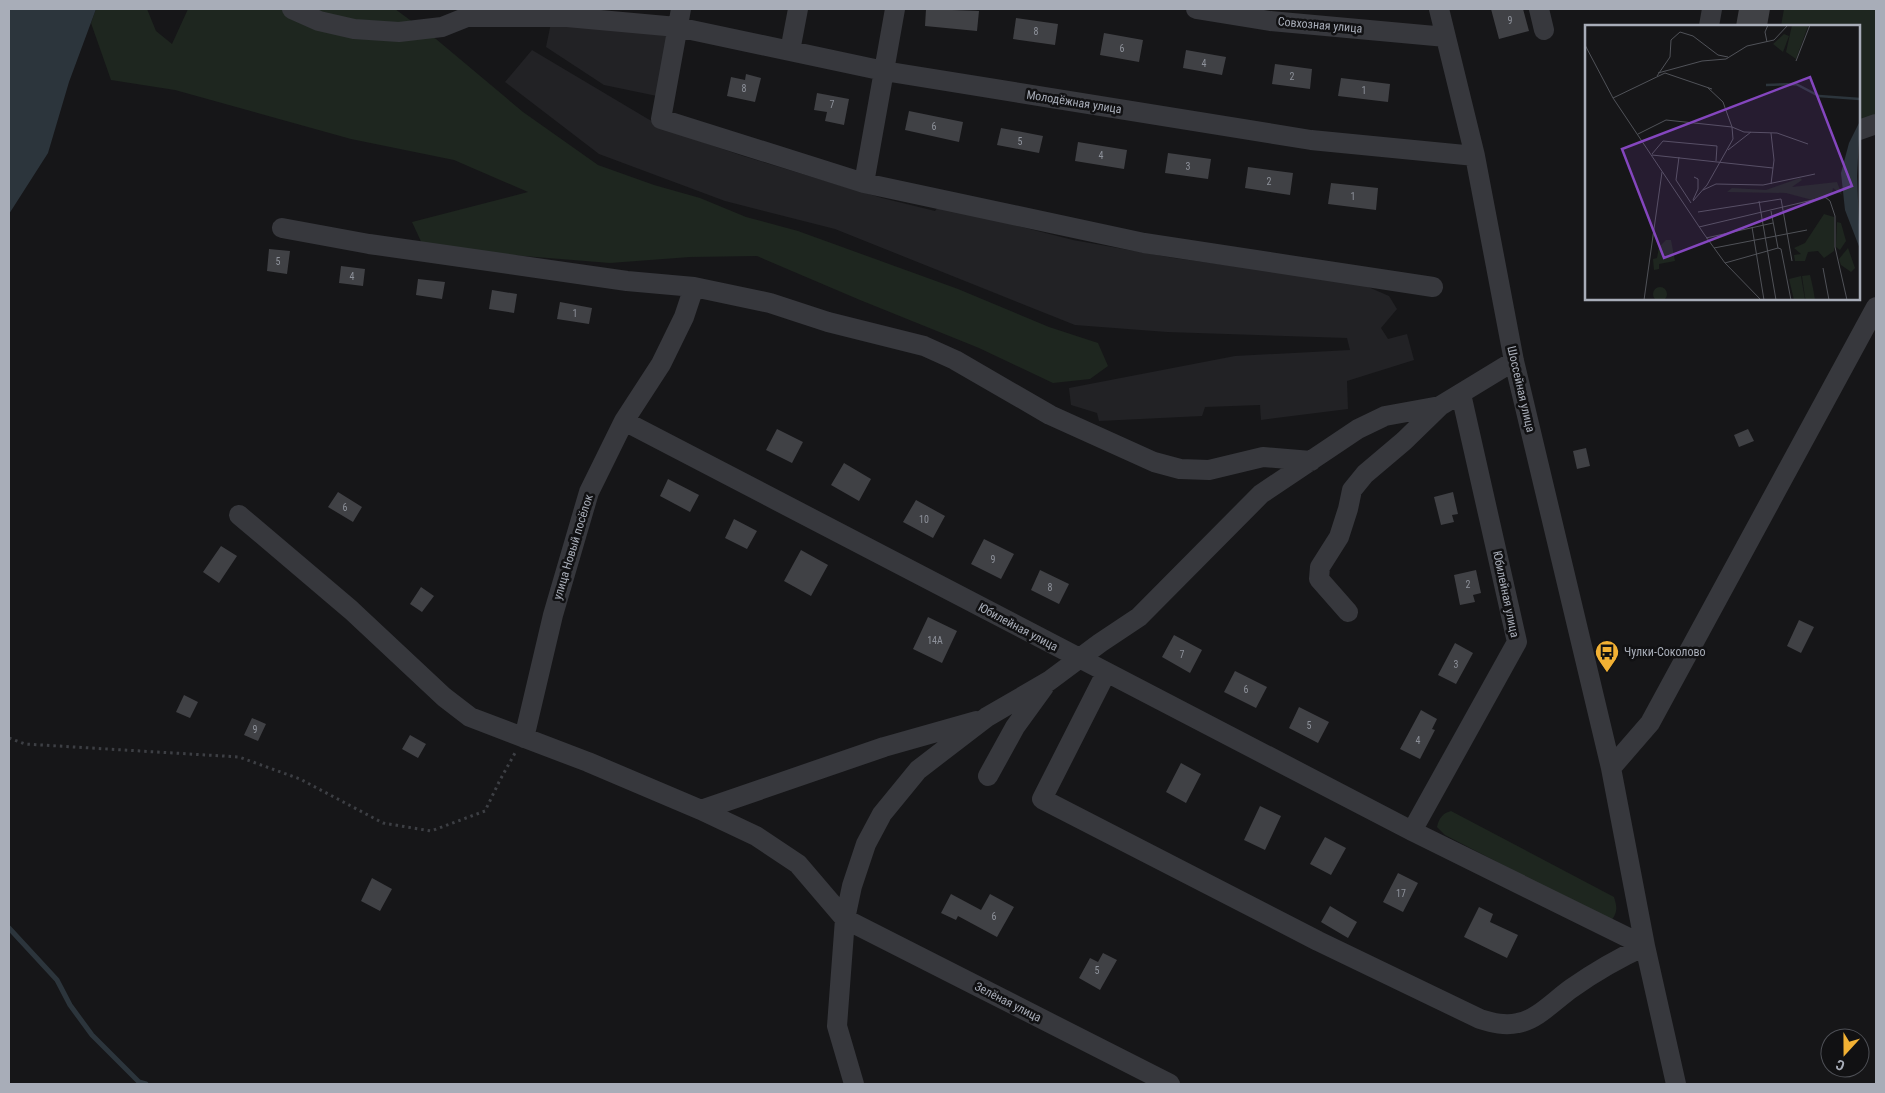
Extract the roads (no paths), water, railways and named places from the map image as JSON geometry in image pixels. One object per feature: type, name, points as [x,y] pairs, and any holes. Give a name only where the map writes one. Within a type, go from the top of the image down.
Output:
[{"type":"street","name":"Молодёжная улица","points":[[292,9],[319,20],[354,29],[398,32],[442,27],[467,17],[679,18],[790,51],[884,71],[1311,140],[1475,156]]},
{"type":"street","points":[[790,51],[798,9]]},
{"type":"street","points":[[864,183],[895,9]]},
{"type":"street","name":"Совхозная улица","points":[[1196,9],[1270,21],[1446,37]]},
{"type":"street","name":"Шоссейная улица","points":[[1439,9],[1475,156],[1514,361],[1611,768],[1645,946],[1676,1084]]},
{"type":"street","points":[[1539,9],[1544,30]]},
{"type":"street","points":[[1709,25],[1712,9]]},
{"type":"street","points":[[679,18],[661,119],[864,183],[1144,242],[1433,287]]},
{"type":"street","points":[[1860,130],[1876,124]]},
{"type":"street","points":[[282,228],[379,245],[627,281],[694,288],[770,303],[828,322],[924,346],[955,360],[1050,415],[1154,462],[1180,469],[1209,470],[1264,457],[1312,461]]},
{"type":"street","name":"улица Новый посёлок","points":[[524,738],[553,615],[589,492],[624,421],[661,364],[684,317],[694,288]]},
{"type":"street","points":[[1611,768],[1650,723],[1876,306]]},
{"type":"street","points":[[1348,612],[1319,578],[1320,566],[1339,537],[1352,490],[1365,474],[1404,441],[1440,406],[1514,361]]},
{"type":"street","name":"Юбилейная улица","points":[[1412,831],[1517,642],[1461,394]]},
{"type":"street","points":[[854,1084],[836,1026],[845,919],[852,886],[866,844],[882,814],[918,770],[987,717],[1049,681],[1139,617],[1260,494],[1358,429],[1385,416],[1440,406]]},
{"type":"street","name":"Юбилейная улица","points":[[624,421],[1412,831],[1645,946]]},
{"type":"street","points":[[239,515],[351,610],[451,702],[470,717],[588,762],[701,810],[756,836],[798,864],[845,919]]},
{"type":"street","points":[[1106,673],[1042,799],[1318,941],[1480,1020],[1501,1025],[1520,1023],[1542,1012],[1570,989],[1612,961],[1645,946]]},
{"type":"street","points":[[988,776],[1015,727],[1049,681]]},
{"type":"street","points":[[701,810],[884,747],[987,717]]},
{"type":"street","name":"Зелёная улица","points":[[845,919],[1170,1084]]},
{"type":"waterway","points":[[9,928],[57,980],[70,1005],[92,1035],[139,1082],[146,1084]]},
{"type":"place","name":"Чулки-Соколово","points":[[1607,673]]}]
